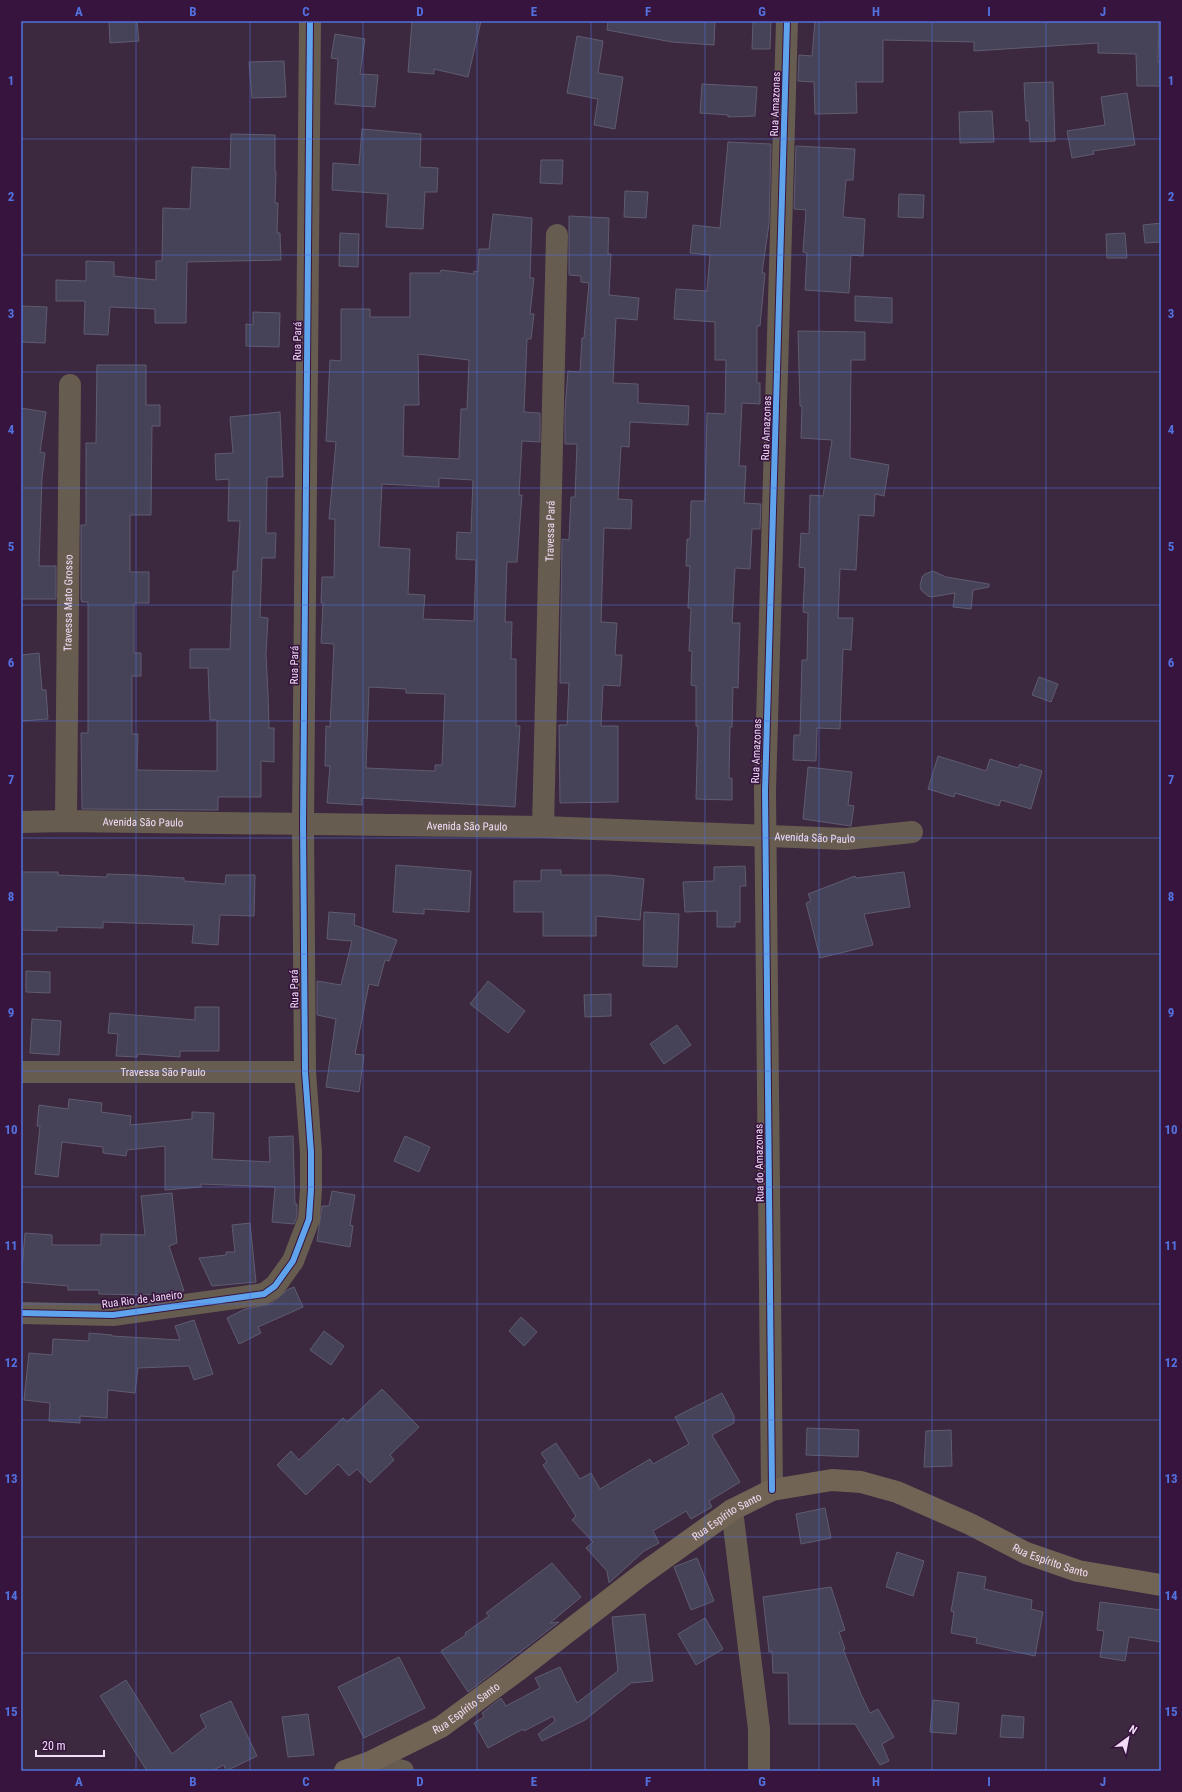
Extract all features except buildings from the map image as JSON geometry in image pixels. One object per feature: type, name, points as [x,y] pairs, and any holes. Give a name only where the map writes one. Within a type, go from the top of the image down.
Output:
[{"type":"street","name":"Rua Pará","points":[[264,1294],[275,1286],[293,1261],[309,1219],[312,1152],[305,1072],[302,824],[310,21]]},
{"type":"street","name":"Rua Amazonas","points":[[766,835],[765,791],[787,21]]},
{"type":"street","name":"Travessa Pará","points":[[543,826],[557,235]]},
{"type":"street","name":"Travessa Mato Grosso","points":[[66,821],[70,385]]},
{"type":"street","name":"Avenida São Paulo","points":[[21,822],[66,821],[543,826],[714,835],[766,835],[846,839],[912,832]]},
{"type":"street","name":"Rua do Amazonas","points":[[766,835],[772,1490]]},
{"type":"street","name":"Travessa São Paulo","points":[[21,1072],[305,1072]]},
{"type":"street","name":"Rua Rio de Janeiro","points":[[21,1313],[113,1315],[264,1294]]},
{"type":"street","name":"Rua Espírito Santo","points":[[345,1771],[368,1764],[441,1727],[517,1671],[640,1575],[732,1510],[772,1490],[832,1480],[861,1482],[897,1492],[963,1521],[1026,1553],[1078,1571],[1161,1585]]},
{"type":"street","points":[[732,1510],[760,1729],[759,1771]]},
{"type":"street","points":[[368,1764],[403,1771]]},
{"type":"cycle path","points":[[21,1313],[113,1315],[264,1294],[275,1286],[293,1261],[309,1219],[311,1152],[305,1072],[303,824],[310,21]]},
{"type":"cycle path","points":[[772,1490],[765,791],[787,21]]}]
